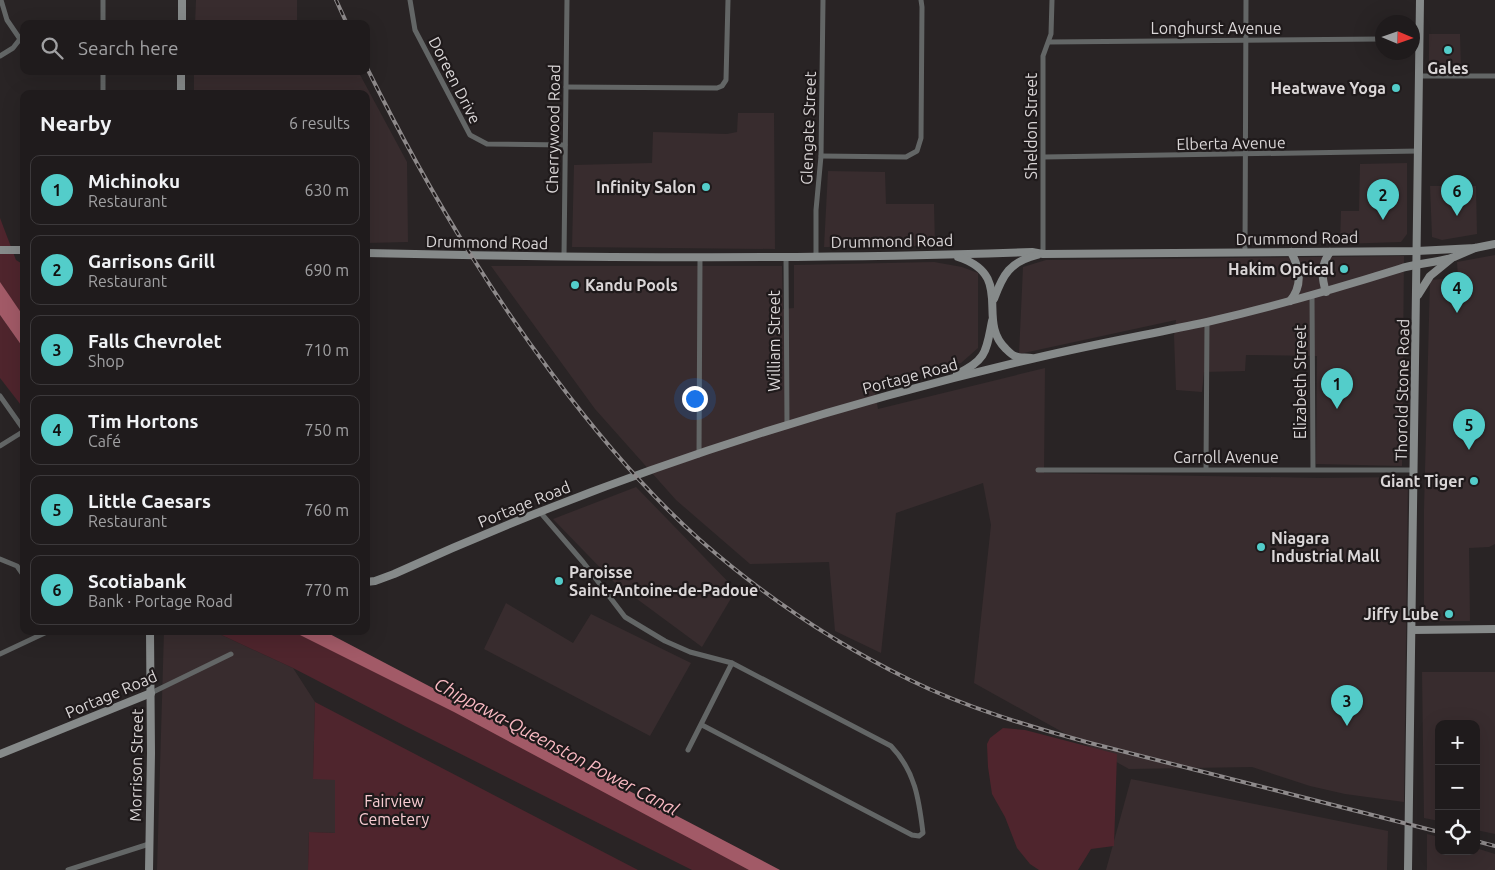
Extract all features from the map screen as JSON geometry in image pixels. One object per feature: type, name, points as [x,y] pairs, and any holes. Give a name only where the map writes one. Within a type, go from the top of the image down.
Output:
[{"type":"main road","points":[[182,0],[182,20]]},
{"type":"main road","name":"Thorold Stone Road","points":[[1418,15],[1420,0]]},
{"type":"main road","name":"Thorold Stone Road","points":[[1408,870],[1418,251],[1420,76],[1418,60]]},
{"type":"main road","points":[[181,75],[181,90]]},
{"type":"main road","name":"Portage Road","points":[[1418,251],[1475,248],[1495,244]]},
{"type":"main road","name":"Portage Road","points":[[370,582],[394,574],[587,494],[786,426],[937,382],[1035,358],[1207,322],[1312,296],[1417,264],[1453,257],[1475,248]]},
{"type":"main road","points":[[0,250],[20,250]]},
{"type":"main road","name":"Drummond Road","points":[[370,253],[700,258],[1032,252],[1043,254],[1418,251]]},
{"type":"main road","points":[[1290,301],[1296,294],[1299,278],[1297,264],[1291,252]]},
{"type":"main road","points":[[1326,292],[1322,278],[1322,269],[1324,260],[1330,252]]},
{"type":"main road","points":[[950,254],[976,264],[992,288],[994,301]]},
{"type":"main road","points":[[937,382],[974,365],[982,357],[987,345],[994,301],[1000,283],[1009,268],[1023,258],[1043,254]]},
{"type":"main road","points":[[1417,297],[1430,276],[1453,257]]},
{"type":"main road","points":[[992,320],[1001,344],[1008,351],[1015,356],[1035,358]]},
{"type":"main road","points":[[1412,630],[1495,629]]},
{"type":"main road","name":"Morrison Street","points":[[149,870],[150,635]]},
{"type":"main road","name":"Portage Road","points":[[0,754],[151,693]]},
{"type":"street","points":[[1,0],[7,20],[20,36]]},
{"type":"street","points":[[103,0],[103,20]]},
{"type":"street","name":"Doreen Drive","points":[[410,0],[416,30],[470,135],[487,144],[565,146]]},
{"type":"street","name":"Cherrywood Road","points":[[564,257],[567,0]]},
{"type":"street","points":[[566,87],[717,88],[722,86],[726,80],[728,0]]},
{"type":"street","name":"Glengate Street","points":[[816,256],[816,210],[821,156],[823,0]]},
{"type":"street","points":[[821,156],[906,157],[917,151],[921,138],[921,0]]},
{"type":"street","name":"Sheldon Street","points":[[1043,254],[1044,56],[1052,24],[1052,0]]},
{"type":"street","points":[[1245,253],[1246,0]]},
{"type":"street","name":"Longhurst Avenue","points":[[1049,42],[1375,39]]},
{"type":"street","points":[[0,56],[14,48],[20,41]]},
{"type":"street","points":[[103,75],[103,90]]},
{"type":"street","points":[[1420,76],[1495,76]]},
{"type":"street","name":"Elberta Avenue","points":[[1044,157],[1419,151]]},
{"type":"street","name":"William Street","points":[[786,256],[786,426]]},
{"type":"street","points":[[699,455],[700,258]]},
{"type":"street","name":"Elizabeth Street","points":[[1312,296],[1313,469]]},
{"type":"street","points":[[1206,469],[1207,322]]},
{"type":"street","points":[[0,396],[20,425]]},
{"type":"street","points":[[0,446],[20,434]]},
{"type":"street","name":"Carroll Avenue","points":[[1038,470],[1414,470]]},
{"type":"street","points":[[540,512],[583,562],[625,617],[664,641],[690,652],[732,663],[891,746],[902,758],[914,781],[921,812],[923,833],[919,836],[912,835],[702,725]]},
{"type":"street","points":[[0,560],[17,566],[20,570]]},
{"type":"street","points":[[0,654],[40,635]]},
{"type":"street","name":"Portage Road","points":[[151,693],[231,654]]},
{"type":"street","points":[[688,750],[732,663]]},
{"type":"street","points":[[68,870],[149,844]]},
{"type":"shaded area","points":[[196,0],[297,0],[297,20],[195,20]]},
{"type":"shaded area","points":[[1429,34],[1460,34],[1461,70],[1429,71]]},
{"type":"shaded area","points":[[194,75],[360,75],[368,90],[194,90]]},
{"type":"shaded area","points":[[370,93],[407,162],[408,242],[370,243]]},
{"type":"shaded area","points":[[738,113],[774,113],[775,249],[572,247],[574,165],[652,163],[653,132],[727,134],[737,132]]},
{"type":"shaded area","points":[[1407,163],[1407,234],[1401,242],[1340,244],[1341,211],[1359,211],[1360,164]]},
{"type":"shaded area","points":[[828,171],[885,172],[886,204],[934,204],[935,246],[824,247]]},
{"type":"shaded area","points":[[1430,186],[1476,186],[1477,234],[1442,240],[1432,237]]},
{"type":"shaded area","points":[[1495,255],[1495,544],[1489,547],[1469,548],[1470,621],[1424,621],[1424,509],[1430,280],[1458,278],[1457,262]]},
{"type":"shaded area","points":[[1404,256],[1402,466],[1316,464],[1317,356],[1246,355],[1245,371],[1204,372],[1202,392],[1176,390],[1174,336],[1176,320],[1019,354],[1023,267],[1046,260]]},
{"type":"shaded area","points":[[934,262],[962,267],[978,273],[978,348],[961,363],[874,386],[878,409],[1045,368],[1044,473],[1318,478],[1408,477],[1404,802],[1345,794],[1310,786],[1252,767],[1129,769],[974,683],[991,525],[983,483],[896,513],[881,653],[835,631],[829,562],[750,564],[676,500],[595,409],[491,266],[782,266],[783,309],[794,308],[794,265]]},
{"type":"shaded area","points":[[0,282],[20,311],[20,343],[0,315]]},
{"type":"shaded area","points":[[636,487],[736,590],[702,647],[614,582],[553,519]]},
{"type":"shaded area","points":[[506,603],[573,643],[591,614],[691,663],[650,736],[484,649]]},
{"type":"shaded area","points":[[164,635],[222,635],[293,668],[315,702],[313,779],[335,779],[335,833],[309,832],[308,870],[157,870]]},
{"type":"shaded area","name":"Chippawa-Queenston Power Canal","points":[[300,635],[332,635],[780,870],[749,870],[454,712]]},
{"type":"shaded area","points":[[1422,672],[1495,672],[1495,834],[1480,831],[1480,720],[1435,720],[1435,820],[1424,818]]},
{"type":"shaded area","points":[[1131,779],[1388,831],[1387,870],[1106,870]]},
{"type":"shaded area","points":[[1427,834],[1435,836],[1435,855],[1480,855],[1480,849],[1495,854],[1495,870],[1427,870]]},
{"type":"green space","points":[[0,218],[16,260],[20,262],[20,312],[0,284]]},
{"type":"green space","points":[[0,315],[20,343],[20,404],[0,378]]},
{"type":"green space","points":[[222,635],[311,635],[757,870],[692,870],[293,668]]},
{"type":"green space","name":"Fairview Cemetery","points":[[315,702],[638,870],[308,870],[309,832],[335,833],[335,780],[313,779]]},
{"type":"green space","points":[[1003,728],[1025,730],[1117,754],[1114,846],[1091,849],[1078,870],[1039,870],[1030,864],[1017,848],[1005,817],[992,794],[987,744],[990,738]]},
{"type":"railway","points":[[336,0],[345,20]]},
{"type":"railway","points":[[370,74],[452,225],[526,338],[570,397],[604,440],[660,502],[724,561],[775,599],[827,634],[882,666],[932,690],[976,708],[1090,743],[1435,831]]},
{"type":"railway","points":[[1480,842],[1495,846]]},
{"type":"place","name":"Gales","points":[[1448,50]]},
{"type":"place","name":"Heatwave Yoga","points":[[1396,88]]},
{"type":"place","name":"Infinity Salon","points":[[706,187]]},
{"type":"place","name":"Scotiabank","points":[[1457,216]]},
{"type":"place","name":"Garrisons Grill","points":[[1383,220]]},
{"type":"place","name":"Hakim Optical","points":[[1344,269]]},
{"type":"place","name":"Kandu Pools","points":[[575,285]]},
{"type":"place","name":"Tim Hortons","points":[[1457,313]]},
{"type":"place","name":"Michinoku","points":[[1337,409]]},
{"type":"place","name":"Little Caesars","points":[[1469,450]]},
{"type":"place","name":"Giant Tiger","points":[[1474,481]]},
{"type":"place","name":"Niagara Industrial Mall","points":[[1261,547]]},
{"type":"place","name":"Paroisse Saint-Antoine-de-Padoue","points":[[559,581]]},
{"type":"place","name":"Jiffy Lube","points":[[1449,614]]},
{"type":"place","name":"Falls Chevrolet","points":[[1347,726]]}]
